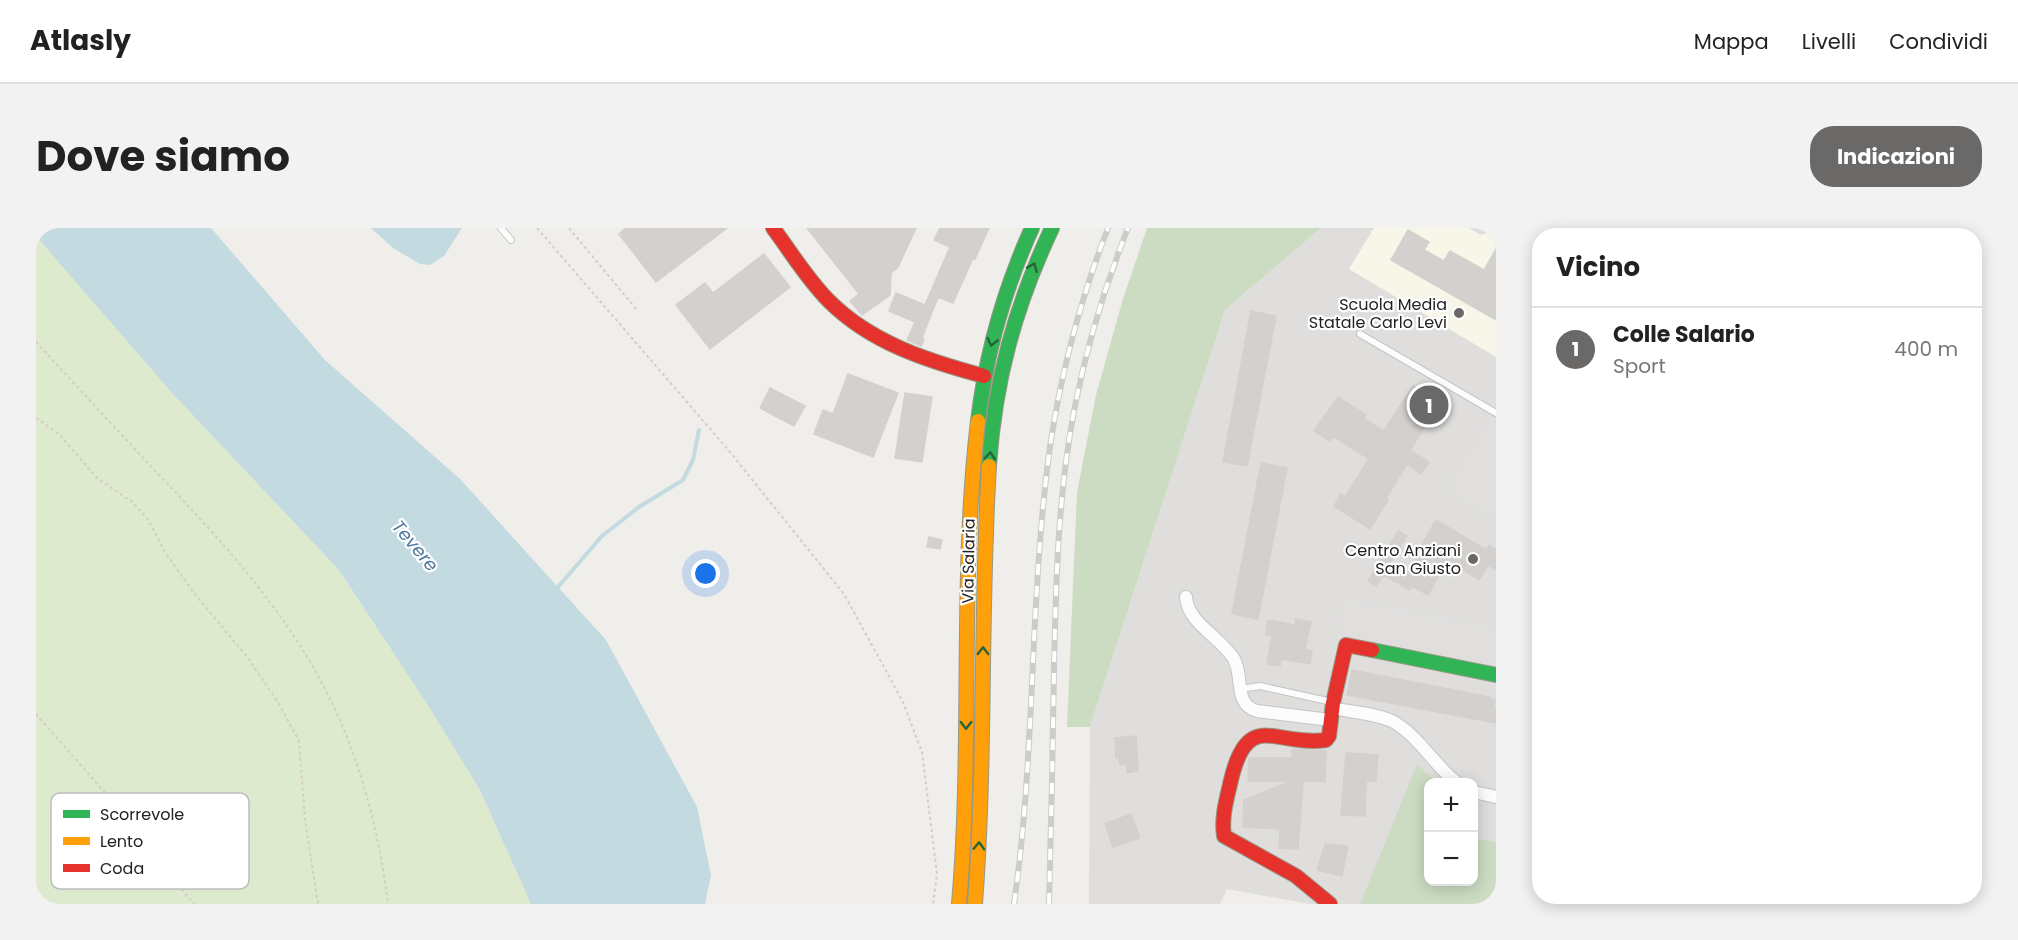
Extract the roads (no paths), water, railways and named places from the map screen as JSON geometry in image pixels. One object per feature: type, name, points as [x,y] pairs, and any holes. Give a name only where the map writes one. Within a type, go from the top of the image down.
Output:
[{"type":"main road","points":[[773,228],[824,295],[862,329],[915,356],[984,376]]},
{"type":"main road","name":"Via Salaria","points":[[959,904],[963,847],[973,465],[984,376],[1005,295],[1032,228]]},
{"type":"main road","name":"Via Salaria","points":[[975,904],[982,763],[987,491],[994,415],[1006,347],[1021,295],[1052,228]]},
{"type":"main road","points":[[1330,904],[1315,889],[1287,868],[1227,839],[1223,829],[1233,773],[1241,747],[1253,737],[1264,735],[1323,741],[1328,739],[1346,645],[1496,675]]},
{"type":"street","points":[[1186,597],[1189,612],[1235,662],[1244,704],[1255,711],[1332,710],[1384,718],[1412,736],[1451,778]]},
{"type":"street","points":[[1478,793],[1496,797]]},
{"type":"lane","points":[[501,228],[511,240]]},
{"type":"lane","points":[[1360,334],[1496,414]]},
{"type":"lane","points":[[1240,689],[1252,685],[1260,686],[1332,710]]},
{"type":"water","name":"Tevere","points":[[36,228],[211,228],[325,360],[460,479],[606,640],[697,807],[711,875],[705,904],[531,904],[480,790],[429,707],[339,570],[172,393],[36,236]]},
{"type":"water","points":[[371,228],[462,228],[444,256],[430,265],[420,264],[393,248]]},
{"type":"waterway","points":[[558,587],[602,536],[639,507],[683,480],[693,460],[699,430]]},
{"type":"railway","points":[[1014,904],[1026,790],[1039,561],[1050,447],[1073,336],[1108,228]]},
{"type":"railway","points":[[1049,904],[1056,602],[1065,471],[1069,438],[1085,361],[1104,294],[1128,228]]},
{"type":"place","name":"Scuola Media Statale Carlo Levi","points":[[1459,313]]},
{"type":"place","name":"Colle Salario","points":[[1429,405]]},
{"type":"place","name":"Centro Anziani San Giusto","points":[[1473,559]]}]
